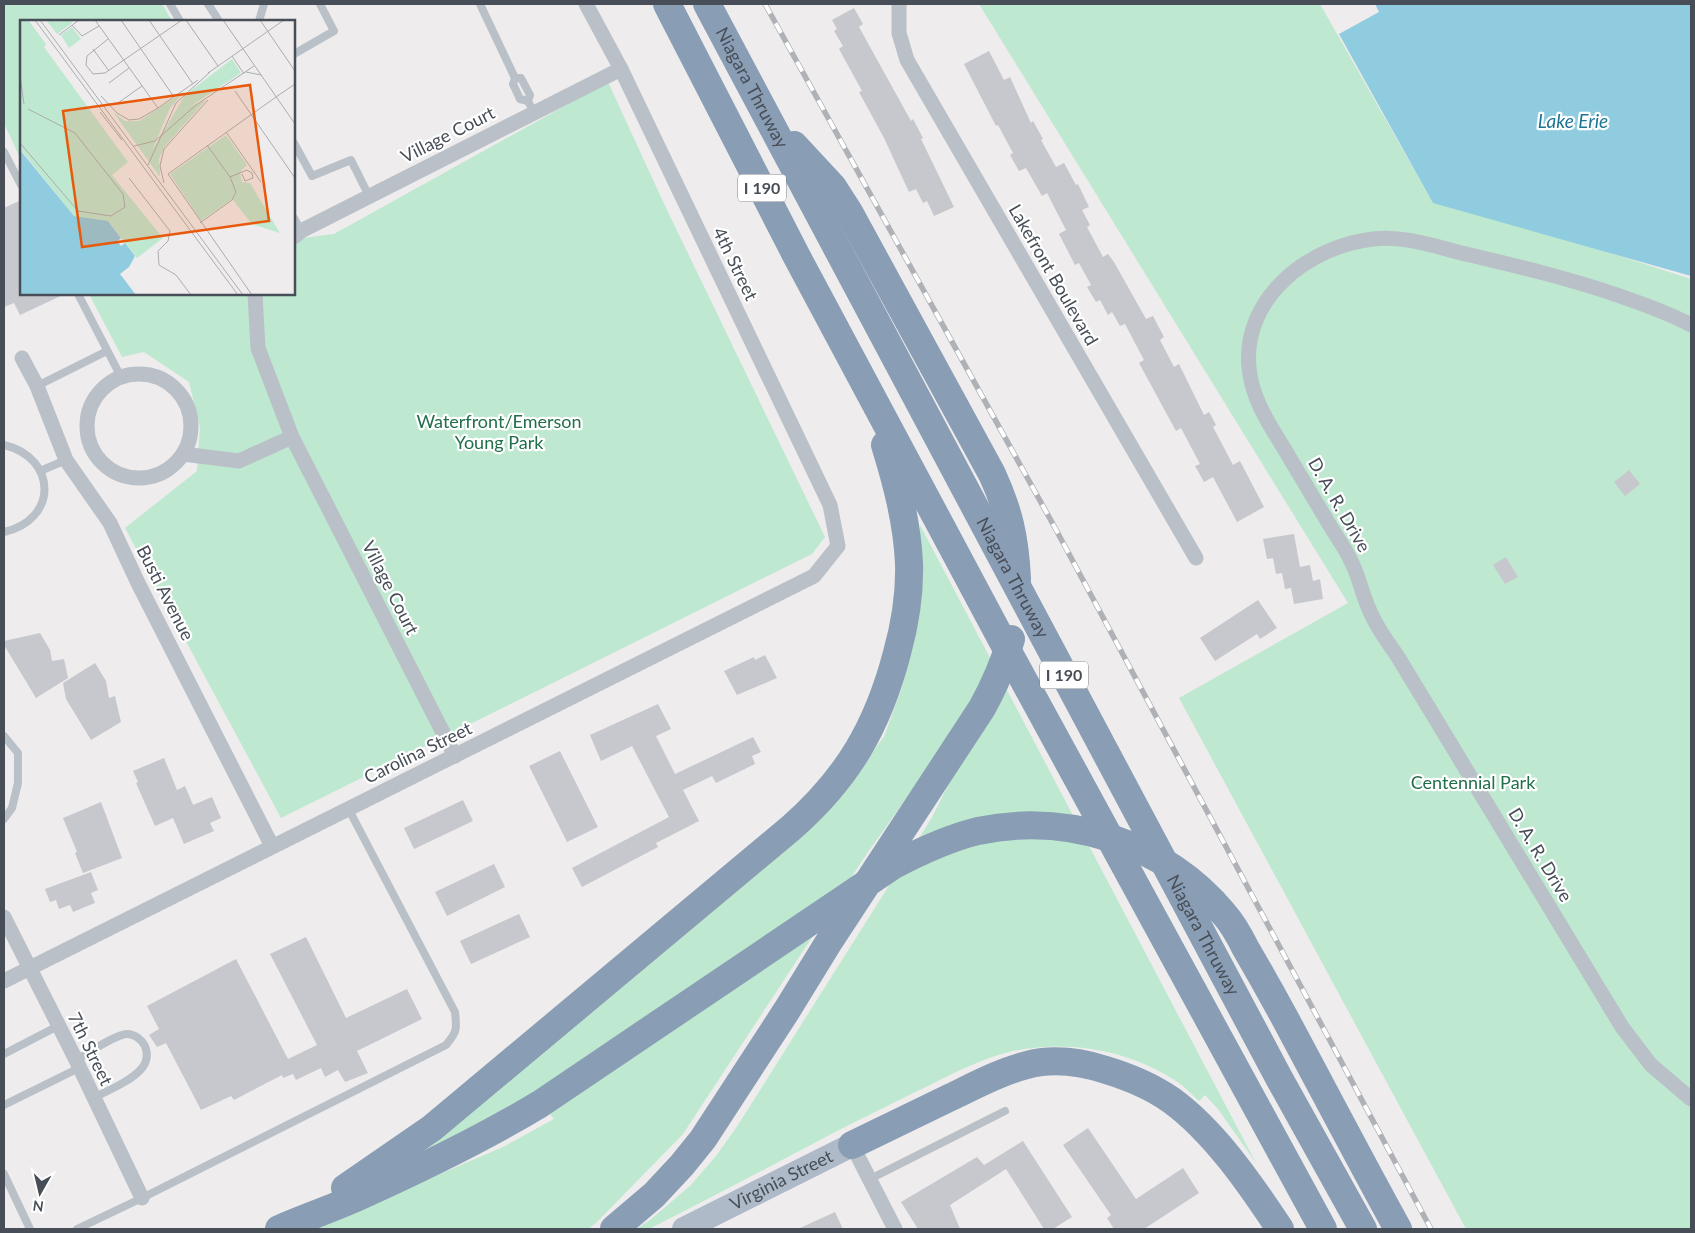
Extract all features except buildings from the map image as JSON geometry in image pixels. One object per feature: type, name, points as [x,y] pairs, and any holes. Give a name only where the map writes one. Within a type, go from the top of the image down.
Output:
[{"type":"highway","name":"Niagara Thruway","points":[[667,4],[796,255],[1014,662],[1323,1229]]},
{"type":"highway","name":"Niagara Thruway","points":[[707,4],[769,117],[985,528],[1228,982],[1363,1229]]},
{"type":"highway","points":[[614,1229],[654,1195],[703,1139],[830,940],[945,767],[995,684],[1005,661],[1016,609],[1017,583],[1012,529],[1003,499],[992,474],[849,212],[833,187],[769,117]]},
{"type":"highway","points":[[288,1225],[432,1128],[811,811],[827,793],[859,749],[873,724],[892,672],[904,623],[909,584],[908,543],[901,500],[878,422],[860,372]]},
{"type":"highway","points":[[288,1225],[359,1196],[463,1148],[540,1104],[894,865],[947,841],[978,832],[1010,826],[1047,826],[1097,833],[1135,847],[1171,867],[1194,883],[1226,916],[1262,976],[1398,1229]]},
{"type":"highway","points":[[852,1145],[996,1075],[1028,1064],[1076,1062],[1123,1075],[1144,1084],[1172,1100],[1222,1149],[1280,1229]]},
{"type":"main road","name":"Virginia Street","points":[[692,1228],[852,1145]]},
{"type":"street","name":"4th Street","points":[[586,4],[621,69],[830,505],[838,546]]},
{"type":"street","name":"Lakefront Boulevard","points":[[898,4],[899,33],[907,60],[1196,558]]},
{"type":"street","name":"Village Court","points":[[296,229],[370,196],[531,107],[621,69]]},
{"type":"street","name":"D. A. R. Drive","points":[[1691,325],[1669,313],[1582,283],[1427,244],[1398,239],[1374,239],[1340,246],[1315,257],[1284,280],[1267,299],[1258,316],[1250,341],[1249,367],[1253,390],[1266,420],[1352,562],[1377,627],[1403,665],[1622,1027],[1651,1065],[1691,1099]]},
{"type":"street","name":"Village Court","points":[[255,295],[258,348],[292,437],[455,756]]},
{"type":"street","name":"Busti Avenue","points":[[22,358],[37,386],[66,460],[110,523],[138,583],[272,846]]},
{"type":"street","points":[[137,373],[154,375],[168,382],[180,393],[189,407],[192,423],[190,440],[184,454],[171,468],[155,476],[137,478],[120,474],[104,465],[93,451],[88,434],[88,416],[94,399],[105,386],[121,377],[137,373]]},
{"type":"street","points":[[184,454],[239,461],[292,437]]},
{"type":"street","name":"Carolina Street","points":[[4,981],[814,576],[838,546]]},
{"type":"street","name":"7th Street","points":[[4,917],[142,1198]]},
{"type":"street","points":[[852,1145],[895,1229]]},
{"type":"lane","points":[[170,4],[179,20]]},
{"type":"lane","points":[[208,4],[217,20]]},
{"type":"lane","points":[[259,20],[264,4]]},
{"type":"lane","points":[[295,53],[334,31],[320,4]]},
{"type":"lane","points":[[480,4],[516,78],[513,84],[520,98],[531,107]]},
{"type":"lane","points":[[295,145],[312,176],[351,160],[370,196]]},
{"type":"lane","points":[[4,152],[20,183]]},
{"type":"lane","points":[[79,295],[121,377]]},
{"type":"lane","points":[[37,386],[107,351]]},
{"type":"lane","points":[[4,445],[18,448],[30,456],[40,471],[44,483],[43,498],[38,512],[29,522],[17,530],[4,532]]},
{"type":"lane","points":[[40,471],[66,460]]},
{"type":"lane","points":[[4,736],[18,753],[18,783],[12,808],[4,819]]},
{"type":"lane","points":[[77,1229],[446,1045],[455,1034],[457,1025],[455,1012],[348,808]]},
{"type":"lane","points":[[4,1054],[58,1026]]},
{"type":"lane","points":[[4,1106],[77,1064],[119,1036],[128,1033],[137,1036],[143,1042],[146,1050],[146,1061],[142,1069],[135,1075],[93,1098]]},
{"type":"lane","points":[[870,1179],[1004,1111]]},
{"type":"lane","points":[[4,1174],[30,1229]]},
{"type":"green space","points":[[4,4],[162,4],[171,20],[20,20],[20,158],[4,123]]},
{"type":"green space","name":"Centennial Park","points":[[979,4],[1320,4],[1428,194],[1691,279],[1691,1229],[1466,1229],[1179,698],[1348,603]]},
{"type":"green space","name":"Waterfront/Emerson Young Park","points":[[608,82],[666,208],[825,537],[812,554],[281,818],[125,528],[197,471],[200,427],[189,382],[144,352],[122,357],[90,295],[295,295],[295,231],[303,238],[334,234]]},
{"type":"green space","points":[[920,525],[1256,1163],[1218,1109],[1205,1095],[1199,1101],[1179,1083],[1160,1071],[1118,1055],[1095,1050],[1073,1047],[1027,1049],[1005,1053],[959,1071],[837,1131],[649,1229],[636,1229],[650,1220],[690,1186],[716,1156],[738,1125],[931,819],[956,770],[937,755],[868,852],[683,1134],[596,1223],[588,1229],[311,1229],[503,1147],[554,1119],[534,1095],[458,1135],[411,1157],[834,801],[884,737],[902,687],[920,613]]},
{"type":"water","name":"Lake Erie","points":[[1375,4],[1691,4],[1691,276],[1433,203],[1339,34],[1379,12]]},
{"type":"railway","points":[[765,4],[1054,526],[1431,1229]]}]
